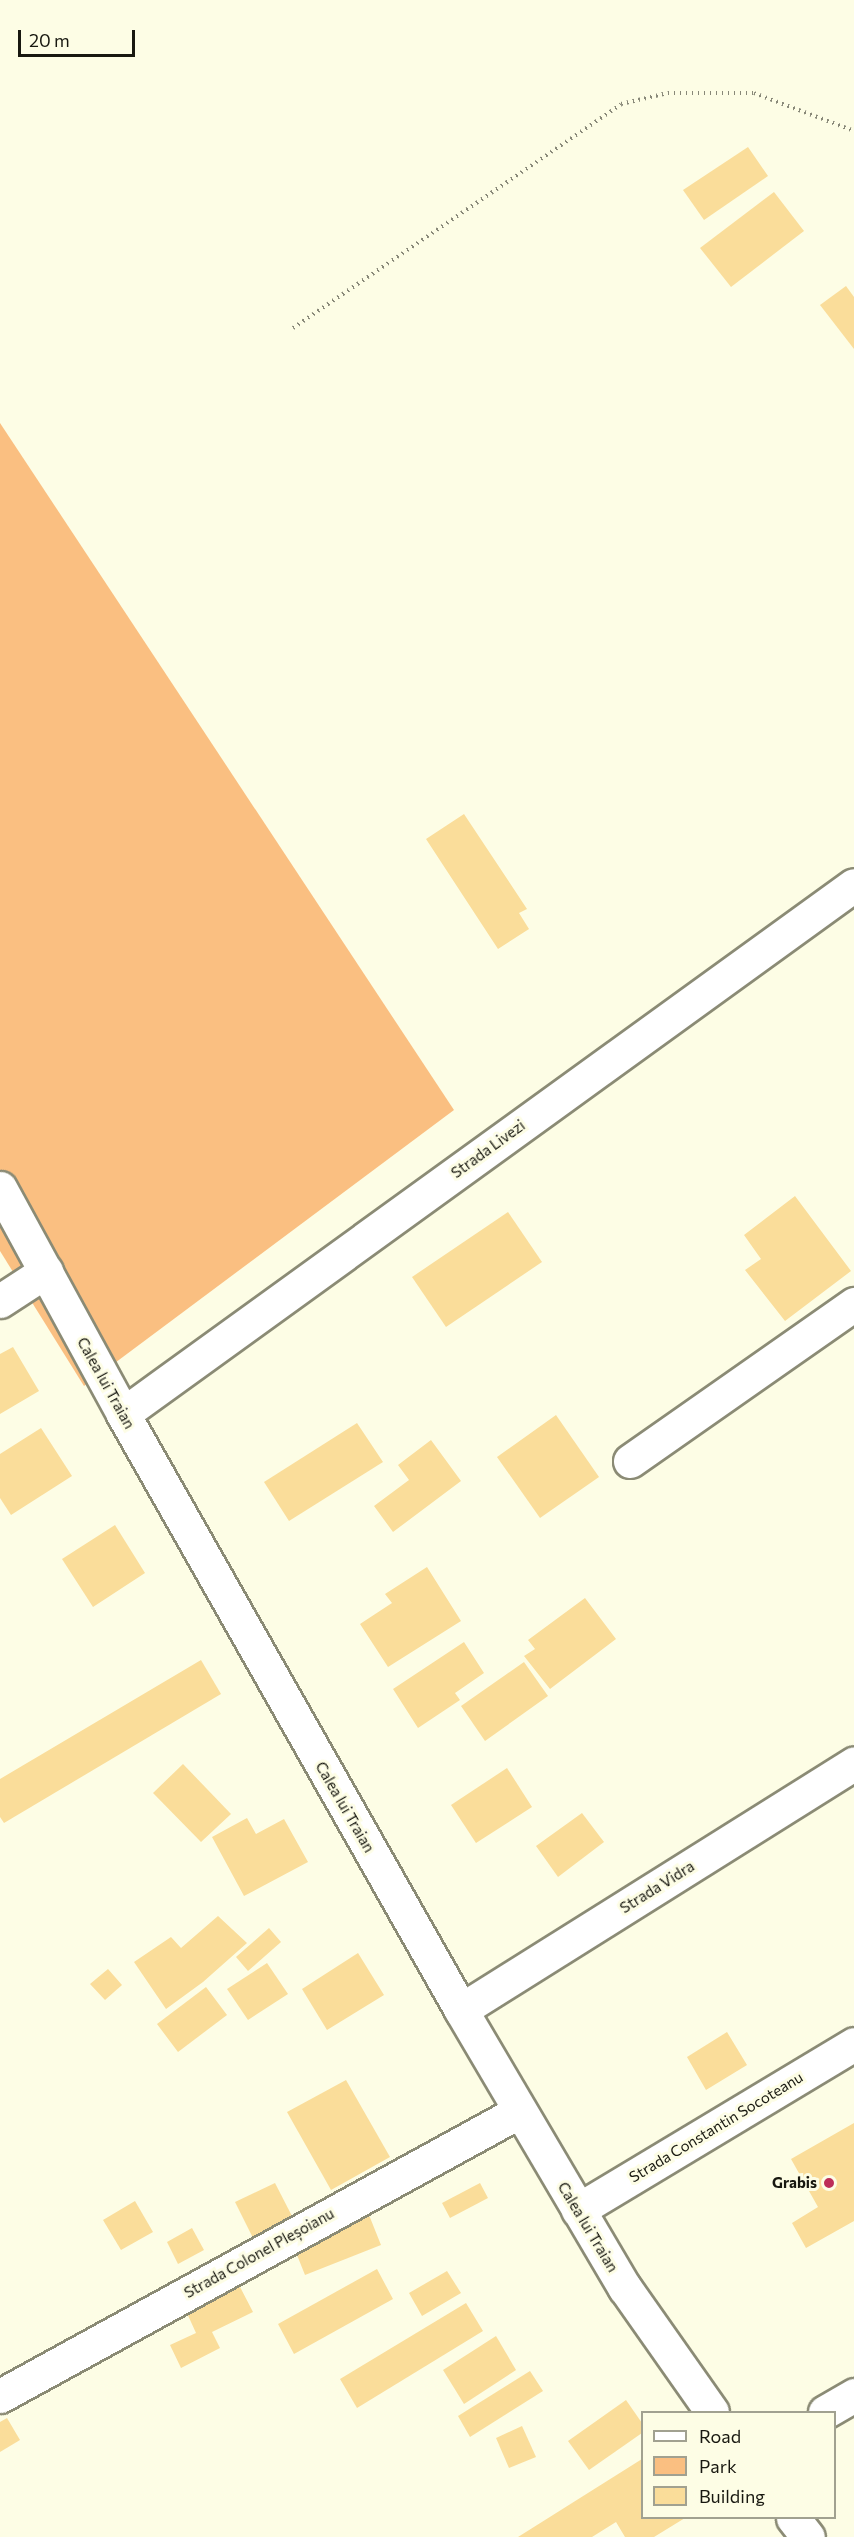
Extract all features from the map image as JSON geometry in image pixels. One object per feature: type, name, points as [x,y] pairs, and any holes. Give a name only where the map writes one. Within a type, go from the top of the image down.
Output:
[{"type":"main road","name":"Strada Livezi","points":[[123,1414],[854,885]]},
{"type":"main road","name":"Calea lui Traian","points":[[0,1188],[123,1414],[460,2010],[625,2288],[711,2411]]},
{"type":"main road","points":[[0,1301],[46,1271]]},
{"type":"main road","points":[[630,1461],[854,1304]]},
{"type":"main road","name":"Strada Vidra","points":[[460,2010],[854,1763]]},
{"type":"main road","name":"Strada Constantin Socoteanu","points":[[578,2210],[854,2044]]},
{"type":"main road","name":"Strada Colonel Pleșoianu","points":[[0,2396],[520,2111]]},
{"type":"main road","points":[[827,2411],[854,2395]]},
{"type":"main road","points":[[794,2519],[808,2537]]},
{"type":"path","points":[[293,327],[621,104],[668,93],[754,93],[854,131]]},
{"type":"green space","points":[[0,423],[454,1110],[84,1386],[0,1251]]},
{"type":"building","points":[[748,147],[768,176],[704,220],[683,190]]},
{"type":"building","points":[[774,192],[804,231],[731,287],[700,248]]},
{"type":"building","points":[[846,286],[854,297],[854,349],[820,305]]},
{"type":"building","points":[[464,814],[527,909],[519,913],[529,929],[498,949],[426,839]]},
{"type":"building","points":[[795,1196],[851,1271],[785,1321],[745,1270],[761,1259],[744,1235]]},
{"type":"building","points":[[508,1212],[542,1262],[446,1327],[412,1277]]},
{"type":"building","points":[[13,1347],[39,1391],[0,1414],[0,1354]]},
{"type":"building","points":[[556,1415],[599,1477],[540,1518],[497,1457]]},
{"type":"building","points":[[357,1423],[383,1462],[289,1521],[264,1482]]},
{"type":"building","points":[[41,1428],[72,1476],[11,1515],[0,1498],[0,1454]]},
{"type":"building","points":[[431,1440],[461,1481],[393,1532],[374,1506],[409,1480],[398,1465]]},
{"type":"building","points":[[115,1525],[145,1573],[93,1607],[62,1559]]},
{"type":"building","points":[[427,1567],[461,1621],[388,1667],[360,1624],[392,1603],[385,1594]]},
{"type":"building","points":[[585,1598],[616,1639],[550,1689],[524,1656],[535,1649],[528,1640]]},
{"type":"building","points":[[464,1642],[484,1673],[455,1693],[460,1700],[418,1728],[393,1689]]},
{"type":"building","points":[[201,1660],[221,1694],[4,1823],[0,1817],[0,1779]]},
{"type":"building","points":[[524,1662],[548,1696],[485,1741],[461,1706]]},
{"type":"building","points":[[183,1764],[231,1814],[201,1842],[153,1793]]},
{"type":"building","points":[[507,1768],[532,1807],[476,1843],[451,1805]]},
{"type":"building","points":[[582,1813],[604,1842],[558,1877],[536,1846]]},
{"type":"building","points":[[247,1818],[256,1834],[284,1819],[308,1862],[244,1896],[212,1837]]},
{"type":"building","points":[[218,1916],[247,1943],[203,1982],[166,2009],[134,1962],[171,1937],[181,1948]]},
{"type":"building","points":[[269,1928],[281,1942],[248,1971],[236,1957]]},
{"type":"building","points":[[358,1953],[384,1995],[327,2030],[302,1989]]},
{"type":"building","points":[[267,1963],[288,1994],[248,2020],[227,1989]]},
{"type":"building","points":[[108,1969],[122,1985],[105,2000],[90,1984]]},
{"type":"building","points":[[206,1987],[227,2015],[178,2052],[157,2024]]},
{"type":"building","points":[[727,2032],[747,2065],[706,2090],[687,2057]]},
{"type":"building","points":[[346,2080],[390,2157],[331,2190],[287,2112]]},
{"type":"building","name":"Grabis","points":[[854,2123],[854,2221],[806,2248],[792,2223],[818,2207],[791,2159]]},
{"type":"building","points":[[275,2183],[294,2220],[254,2240],[235,2202]]},
{"type":"building","points":[[480,2183],[488,2198],[450,2218],[442,2203]]},
{"type":"building","points":[[135,2201],[153,2232],[121,2250],[103,2220]]},
{"type":"building","points":[[369,2215],[381,2245],[305,2275],[293,2245]]},
{"type":"building","points":[[192,2228],[204,2250],[178,2264],[167,2242]]},
{"type":"building","points":[[377,2269],[393,2299],[294,2354],[278,2324]]},
{"type":"building","points":[[447,2271],[461,2293],[422,2316],[409,2293]]},
{"type":"building","points":[[239,2285],[253,2312],[212,2332],[220,2348],[181,2368],[170,2345],[196,2333],[186,2311]]},
{"type":"building","points":[[466,2303],[483,2331],[357,2408],[340,2379]]},
{"type":"building","points":[[496,2336],[516,2370],[464,2404],[443,2370]]},
{"type":"building","points":[[530,2371],[543,2391],[470,2437],[458,2416]]},
{"type":"building","points":[[626,2400],[641,2422],[641,2434],[589,2470],[568,2441]]},
{"type":"building","points":[[7,2418],[20,2440],[0,2452],[0,2422]]},
{"type":"building","points":[[522,2426],[536,2457],[509,2468],[496,2438]]},
{"type":"building","points":[[641,2460],[641,2519],[683,2519],[654,2537],[625,2537],[616,2522],[592,2537],[518,2537]]},
{"type":"place","name":"Grabis","points":[[829,2183]]}]
